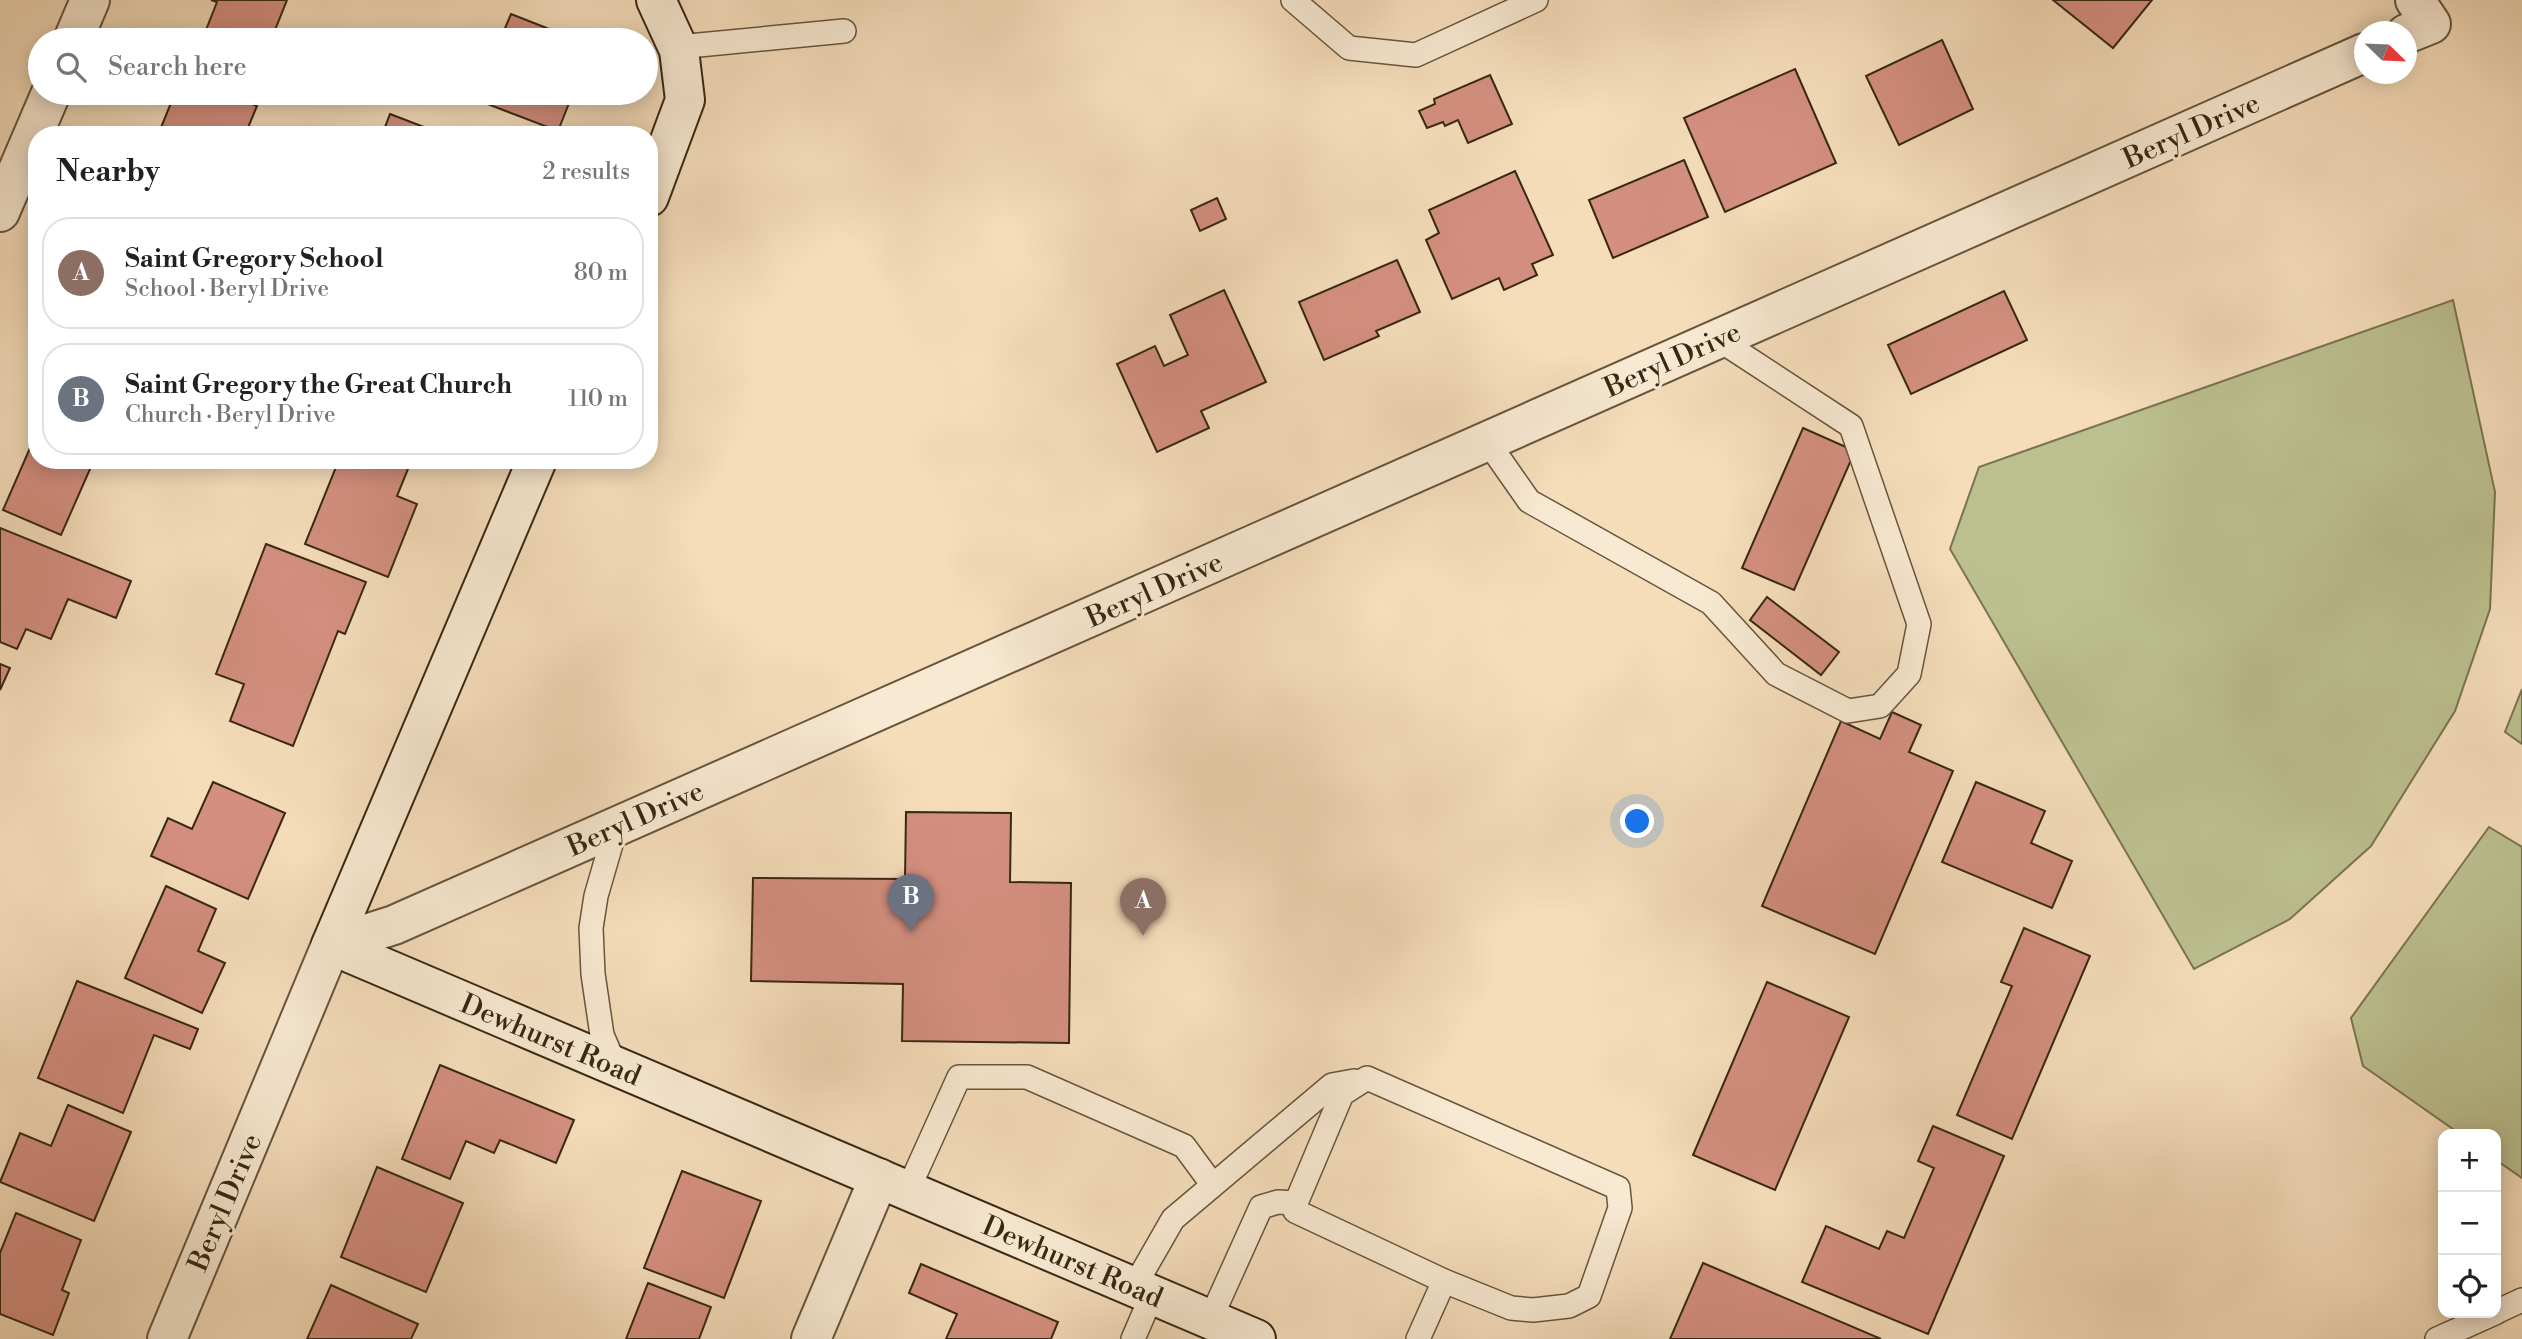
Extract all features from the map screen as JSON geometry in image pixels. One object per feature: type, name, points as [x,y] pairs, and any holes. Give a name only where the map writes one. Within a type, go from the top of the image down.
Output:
[{"type":"street","points":[[78,28],[90,0]]},
{"type":"street","points":[[656,0],[678,47],[685,100],[658,173]]},
{"type":"street","name":"Beryl Drive","points":[[167,1339],[331,945],[394,925],[2354,57]]},
{"type":"street","points":[[37,126],[46,105]]},
{"type":"street","points":[[0,212],[28,147]]},
{"type":"street","points":[[331,945],[533,469]]},
{"type":"street","name":"Dewhurst Road","points":[[331,945],[1256,1339]]},
{"type":"street","points":[[811,1339],[893,1184]]},
{"type":"lane","points":[[1293,0],[1349,48],[1416,55],[1536,0]]},
{"type":"lane","points":[[678,47],[844,32]]},
{"type":"lane","points":[[1487,441],[1529,501],[1711,603],[1776,674],[1848,711],[1880,706],[1909,674],[1919,624],[1852,426],[1718,339]]},
{"type":"lane","points":[[615,1066],[601,1035],[593,974],[591,928],[596,896],[617,827]]},
{"type":"lane","points":[[893,1184],[959,1077],[1027,1077],[1184,1146],[1212,1184]]},
{"type":"lane","points":[[1133,1339],[1143,1291],[1173,1219],[1332,1085],[1367,1078],[1618,1188],[1620,1208],[1589,1296],[1569,1306],[1533,1310],[1511,1308],[1444,1281],[1295,1211],[1342,1094],[1367,1078]]},
{"type":"lane","points":[[1210,1320],[1261,1207],[1278,1202],[1296,1203]]},
{"type":"lane","points":[[1418,1339],[1444,1281]]},
{"type":"lane","points":[[2501,1309],[2522,1300]]},
{"type":"lane","points":[[2437,1339],[2482,1318]]},
{"type":"green space","points":[[2453,300],[2495,492],[2490,609],[2455,711],[2371,846],[2290,919],[2194,969],[1950,549],[1979,467]]},
{"type":"green space","points":[[2522,689],[2522,744],[2505,732]]},
{"type":"green space","points":[[2489,827],[2522,847],[2522,1178],[2501,1163],[2501,1129],[2453,1129],[2363,1066],[2351,1018]]},
{"type":"building","points":[[211,0],[287,0],[276,28],[207,28],[217,2]]},
{"type":"building","points":[[2053,0],[2152,0],[2113,48]]},
{"type":"building","points":[[511,14],[547,28],[505,28]]},
{"type":"building","points":[[1942,40],[1973,109],[1899,145],[1866,76]]},
{"type":"building","points":[[1795,69],[1836,163],[1725,212],[1684,118]]},
{"type":"building","points":[[1490,75],[1512,124],[1468,143],[1458,120],[1445,126],[1443,122],[1427,128],[1419,111],[1435,104],[1434,99]]},
{"type":"building","points":[[170,105],[257,106],[249,126],[162,126]]},
{"type":"building","points":[[490,105],[568,105],[560,126],[545,126]]},
{"type":"building","points":[[390,114],[422,126],[385,126]]},
{"type":"building","points":[[1684,160],[1708,217],[1613,258],[1589,200]]},
{"type":"building","points":[[1515,171],[1553,255],[1532,264],[1537,275],[1504,290],[1499,278],[1452,299],[1426,240],[1439,233],[1429,210]]},
{"type":"building","points":[[1217,198],[1226,219],[1200,231],[1191,210]]},
{"type":"building","points":[[1397,260],[1420,312],[1376,331],[1379,336],[1324,360],[1299,302]]},
{"type":"building","points":[[1224,290],[1266,382],[1201,411],[1209,428],[1157,452],[1117,364],[1155,346],[1164,366],[1188,355],[1170,315]]},
{"type":"building","points":[[2004,291],[2027,340],[1911,394],[1888,345]]},
{"type":"building","points":[[1803,428],[1855,451],[1794,590],[1742,568]]},
{"type":"building","points":[[28,453],[28,469],[90,469],[61,535],[3,510]]},
{"type":"building","points":[[335,469],[408,469],[397,496],[417,504],[388,577],[305,544]]},
{"type":"building","points":[[0,528],[131,581],[116,618],[68,599],[51,639],[26,629],[17,649],[0,642]]},
{"type":"building","points":[[266,544],[366,582],[345,634],[338,631],[293,746],[230,721],[244,684],[216,674]]},
{"type":"building","points":[[1767,597],[1839,652],[1821,675],[1750,620]]},
{"type":"building","points":[[0,664],[10,668],[0,690]]},
{"type":"building","points":[[1892,712],[1921,725],[1909,752],[1953,771],[1875,954],[1762,906],[1841,721],[1880,739]]},
{"type":"building","points":[[213,782],[285,813],[248,899],[151,856],[168,818],[192,829]]},
{"type":"building","points":[[1976,782],[2045,811],[2031,843],[2072,861],[2052,908],[1942,862]]},
{"type":"building","points":[[906,812],[1011,813],[1010,882],[1071,883],[1069,1043],[902,1041],[903,984],[751,981],[753,878],[905,879]]},
{"type":"building","points":[[166,886],[216,909],[198,951],[225,963],[202,1013],[125,978]]},
{"type":"building","points":[[2024,928],[2090,956],[2012,1139],[1957,1115],[2012,986],[2001,982]]},
{"type":"building","points":[[77,981],[198,1029],[190,1049],[154,1035],[123,1113],[38,1078]]},
{"type":"building","points":[[1767,982],[1849,1017],[1775,1190],[1693,1155]]},
{"type":"building","points":[[440,1065],[574,1120],[556,1163],[500,1140],[494,1153],[466,1141],[450,1179],[402,1159]]},
{"type":"building","points":[[68,1105],[131,1132],[94,1221],[0,1182],[20,1133],[51,1146]]},
{"type":"building","points":[[1933,1126],[2004,1156],[1928,1334],[1802,1282],[1826,1226],[1879,1249],[1887,1231],[1904,1238],[1934,1168],[1918,1161]]},
{"type":"building","points":[[377,1167],[463,1203],[426,1292],[341,1257]]},
{"type":"building","points":[[682,1171],[761,1201],[724,1298],[644,1268]]},
{"type":"building","points":[[16,1213],[81,1240],[62,1290],[69,1293],[53,1335],[0,1314],[0,1253]]},
{"type":"building","points":[[1703,1263],[1881,1339],[1670,1339]]},
{"type":"building","points":[[921,1264],[1058,1322],[1051,1339],[946,1339],[957,1314],[909,1293]]},
{"type":"building","points":[[648,1283],[711,1307],[699,1339],[626,1339]]},
{"type":"building","points":[[331,1285],[418,1324],[411,1339],[307,1339]]},
{"type":"place","name":"Saint Gregory the Great Church","points":[[911,932]]},
{"type":"place","name":"Saint Gregory School","points":[[1143,936]]}]
